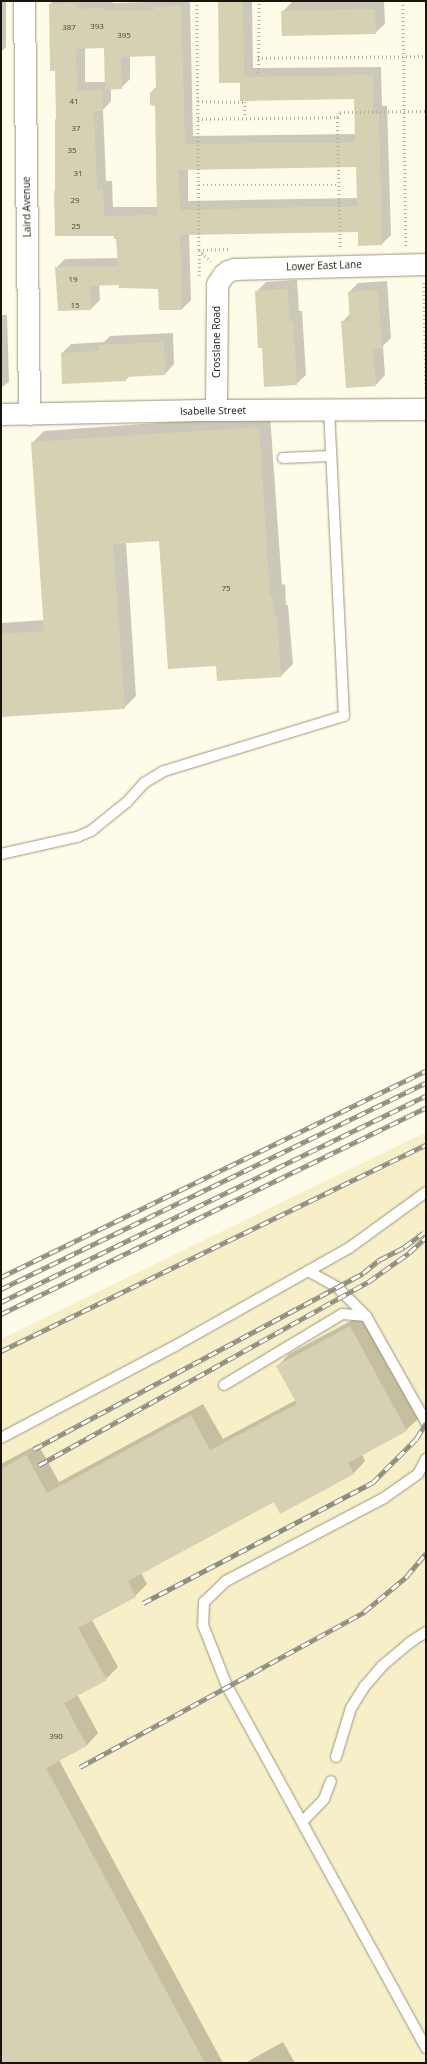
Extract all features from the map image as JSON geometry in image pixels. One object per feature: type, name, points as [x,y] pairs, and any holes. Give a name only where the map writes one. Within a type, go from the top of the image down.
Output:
[{"type":"street","name":"Laird Avenue","points":[[24,1],[29,414]]},
{"type":"street","name":"Lower East Lane","points":[[216,267],[234,269],[425,271]]},
{"type":"street","name":"Crosslane Road","points":[[216,267],[216,410]]},
{"type":"street","name":"Isabelle Street","points":[[1,414],[216,410],[426,410]]},
{"type":"lane","points":[[1,854],[77,837],[91,831],[127,802],[144,783],[164,771],[344,716],[329,410]]},
{"type":"lane","points":[[283,458],[331,456]]},
{"type":"lane","points":[[1,1438],[175,1346],[349,1248],[426,1192]]},
{"type":"lane","points":[[308,1271],[337,1287],[366,1316],[426,1422]]},
{"type":"lane","points":[[224,1385],[342,1314],[366,1316]]},
{"type":"lane","points":[[426,1459],[418,1474],[384,1498],[226,1581],[204,1602],[203,1625],[227,1686],[303,1821],[426,2048]]},
{"type":"lane","points":[[336,1756],[351,1708],[364,1686],[382,1666],[409,1643],[426,1632]]},
{"type":"lane","points":[[303,1821],[324,1799],[331,1781]]},
{"type":"path","points":[[197,1],[199,250],[216,267]]},
{"type":"path","points":[[258,73],[259,1]]},
{"type":"path","points":[[403,1],[406,252]]},
{"type":"path","points":[[258,58],[426,56]]},
{"type":"path","points":[[198,101],[245,102],[244,117]]},
{"type":"path","points":[[340,248],[337,117],[340,112],[426,111]]},
{"type":"path","points":[[198,119],[244,117],[337,117]]},
{"type":"path","points":[[199,185],[339,185]]},
{"type":"path","points":[[425,271],[426,393]]},
{"type":"shaded area","points":[[426,1132],[426,2063],[1,2063],[1,1339]]},
{"type":"building","points":[[218,1],[243,1],[244,77],[373,75],[373,114],[379,114],[382,245],[358,246],[358,232],[180,235],[182,310],[159,310],[158,289],[119,288],[119,285],[90,286],[91,310],[58,311],[55,267],[118,266],[116,239],[114,239],[114,236],[55,236],[55,71],[50,71],[49,4],[76,3],[76,9],[104,8],[104,11],[154,10],[154,7],[181,6],[185,144],[355,142],[354,99],[240,101],[240,83],[219,83]],"holes":[[[104,48],[105,90],[122,89],[121,57],[155,56],[156,91],[150,92],[150,105],[155,106],[157,215],[104,216],[103,189],[97,190],[94,111],[103,111],[102,90],[77,91],[76,49]],[[356,167],[357,206],[180,210],[179,170]]]},
{"type":"building","points":[[375,9],[376,34],[282,36],[281,11]]},
{"type":"building","points":[[288,289],[289,321],[293,321],[297,385],[264,387],[262,348],[258,348],[255,291]]},
{"type":"building","points":[[378,290],[382,348],[373,349],[376,386],[346,388],[341,321],[350,321],[348,292]]},
{"type":"building","points":[[164,342],[165,375],[126,377],[126,381],[62,384],[61,353],[99,351],[99,345]]},
{"type":"building","points":[[259,427],[270,596],[273,596],[274,616],[277,616],[281,677],[217,681],[216,666],[168,669],[159,541],[113,544],[125,709],[1,717],[1,634],[44,631],[31,442]]},
{"type":"building","points":[[350,1326],[407,1431],[348,1463],[354,1474],[280,1514],[274,1502],[128,1581],[136,1597],[78,1628],[107,1680],[64,1703],[87,1746],[46,1768],[205,2063],[1,2063],[1,1469],[26,1455],[47,1493],[191,1415],[210,1450],[297,1404],[276,1366]]},
{"type":"railway","points":[[1,1277],[426,1071]]},
{"type":"railway","points":[[1,1289],[426,1083]]},
{"type":"railway","points":[[1,1302],[426,1096]]},
{"type":"railway","points":[[1,1314],[426,1108]]},
{"type":"railway","points":[[1,1351],[426,1145]]},
{"type":"railway","points":[[34,1449],[363,1273],[379,1260],[404,1247],[423,1233]]},
{"type":"railway","points":[[39,1465],[368,1282],[409,1253],[426,1237]]},
{"type":"railway","points":[[143,1603],[372,1483],[416,1439],[426,1423]]},
{"type":"railway","points":[[80,1767],[364,1612],[406,1577],[426,1553]]}]
